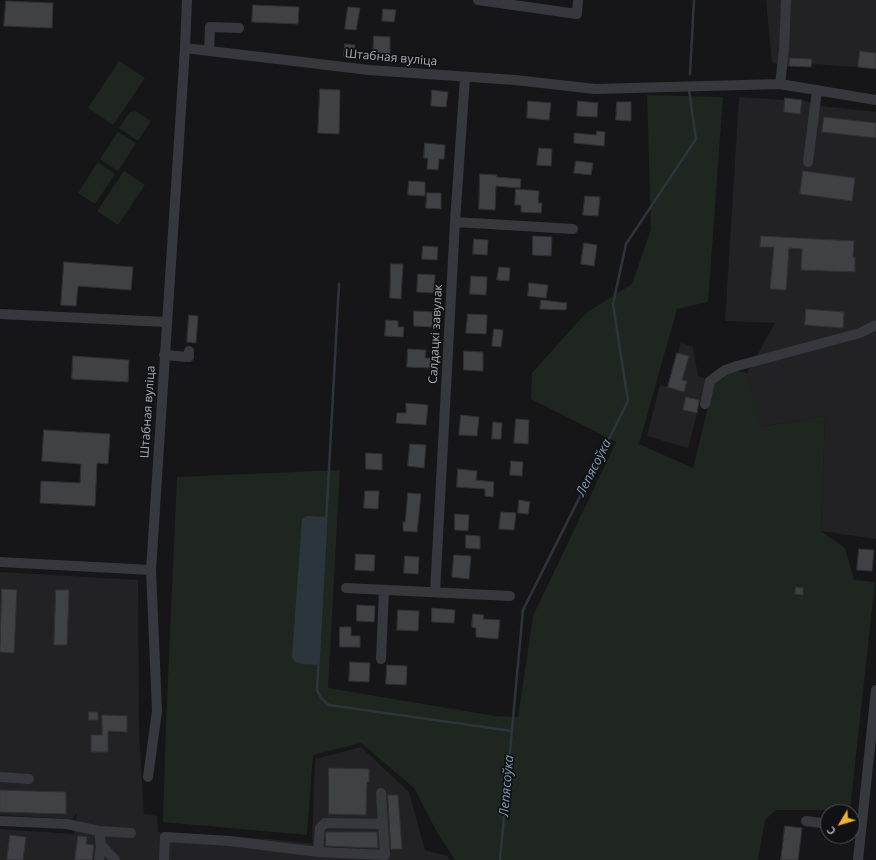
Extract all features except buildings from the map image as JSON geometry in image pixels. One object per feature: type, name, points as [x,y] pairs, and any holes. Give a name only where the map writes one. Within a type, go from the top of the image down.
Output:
[{"type":"street","name":"Штабная вуліца","points":[[148,777],[157,711],[151,570],[187,0]]},
{"type":"street","points":[[478,0],[577,14],[578,0]]},
{"type":"street","points":[[780,84],[784,50],[786,0]]},
{"type":"street","points":[[209,51],[210,27],[240,28]]},
{"type":"street","name":"Штабная вуліца","points":[[185,48],[369,70],[515,80],[595,89],[780,84],[876,100]]},
{"type":"street","name":"Салдацкі завулак","points":[[435,592],[455,222],[465,77]]},
{"type":"street","points":[[808,162],[818,90]]},
{"type":"street","points":[[455,222],[573,229]]},
{"type":"street","points":[[0,314],[166,322]]},
{"type":"street","points":[[705,404],[710,381],[725,370],[860,334],[876,325]]},
{"type":"street","points":[[164,355],[189,357],[189,351]]},
{"type":"street","points":[[0,562],[151,570]]},
{"type":"street","points":[[346,588],[510,596]]},
{"type":"street","points":[[381,659],[384,590]]},
{"type":"street","points":[[860,805],[876,690]]},
{"type":"street","points":[[0,777],[29,779]]},
{"type":"street","points":[[164,860],[165,837],[230,841],[318,852],[385,855],[381,793]]},
{"type":"street","points":[[0,821],[67,824],[98,831],[131,833]]},
{"type":"street","points":[[806,822],[820,823]]},
{"type":"street","points":[[318,852],[320,828],[325,823],[383,824]]},
{"type":"street","points":[[98,831],[101,846],[98,860]]},
{"type":"street","points":[[858,844],[858,860]]},
{"type":"street","points":[[101,846],[115,860]]},
{"type":"shaded area","points":[[766,0],[876,0],[876,69],[812,64],[811,67],[786,66],[772,63]]},
{"type":"shaded area","points":[[119,61],[145,78],[113,125],[88,108]]},
{"type":"shaded area","points":[[647,95],[723,97],[708,302],[677,309],[639,444],[693,468],[714,383],[733,370],[747,373],[760,427],[825,416],[821,531],[845,548],[854,580],[875,582],[851,804],[820,804],[820,810],[776,810],[765,820],[758,860],[455,860],[437,832],[414,788],[361,743],[313,755],[307,835],[163,822],[177,477],[340,470],[328,688],[495,716],[518,717],[533,616],[616,442],[531,399],[532,373],[586,313],[632,284],[651,229]]},
{"type":"shaded area","points":[[739,97],[785,100],[785,98],[802,100],[821,106],[876,112],[876,539],[821,531],[825,416],[759,427],[747,373],[775,323],[725,321]]},
{"type":"shaded area","points":[[136,111],[151,121],[138,141],[119,128],[130,112]]},
{"type":"shaded area","points":[[118,132],[136,143],[118,171],[100,159]]},
{"type":"shaded area","points":[[98,162],[115,174],[95,204],[78,193]]},
{"type":"shaded area","points":[[124,171],[145,185],[118,225],[97,211]]},
{"type":"shaded area","points":[[681,343],[693,347],[698,376],[706,379],[688,448],[647,436],[660,385],[668,387]]},
{"type":"shaded area","points":[[307,516],[327,517],[319,665],[299,663],[292,657],[302,519]]},
{"type":"shaded area","points":[[0,572],[138,580],[139,733],[144,814],[157,816],[158,832],[269,839],[312,844],[315,759],[361,747],[409,792],[425,850],[448,856],[450,860],[0,860],[0,829],[74,834],[77,813],[73,819],[0,815]]},
{"type":"waterway","name":"Лепясоўка","points":[[690,74],[694,0]]},
{"type":"waterway","name":"Лепясоўка","points":[[500,860],[523,610],[628,401],[613,304],[626,244],[696,139],[689,90]]},
{"type":"waterway","points":[[339,284],[317,690],[321,698],[329,705],[512,731]]}]
